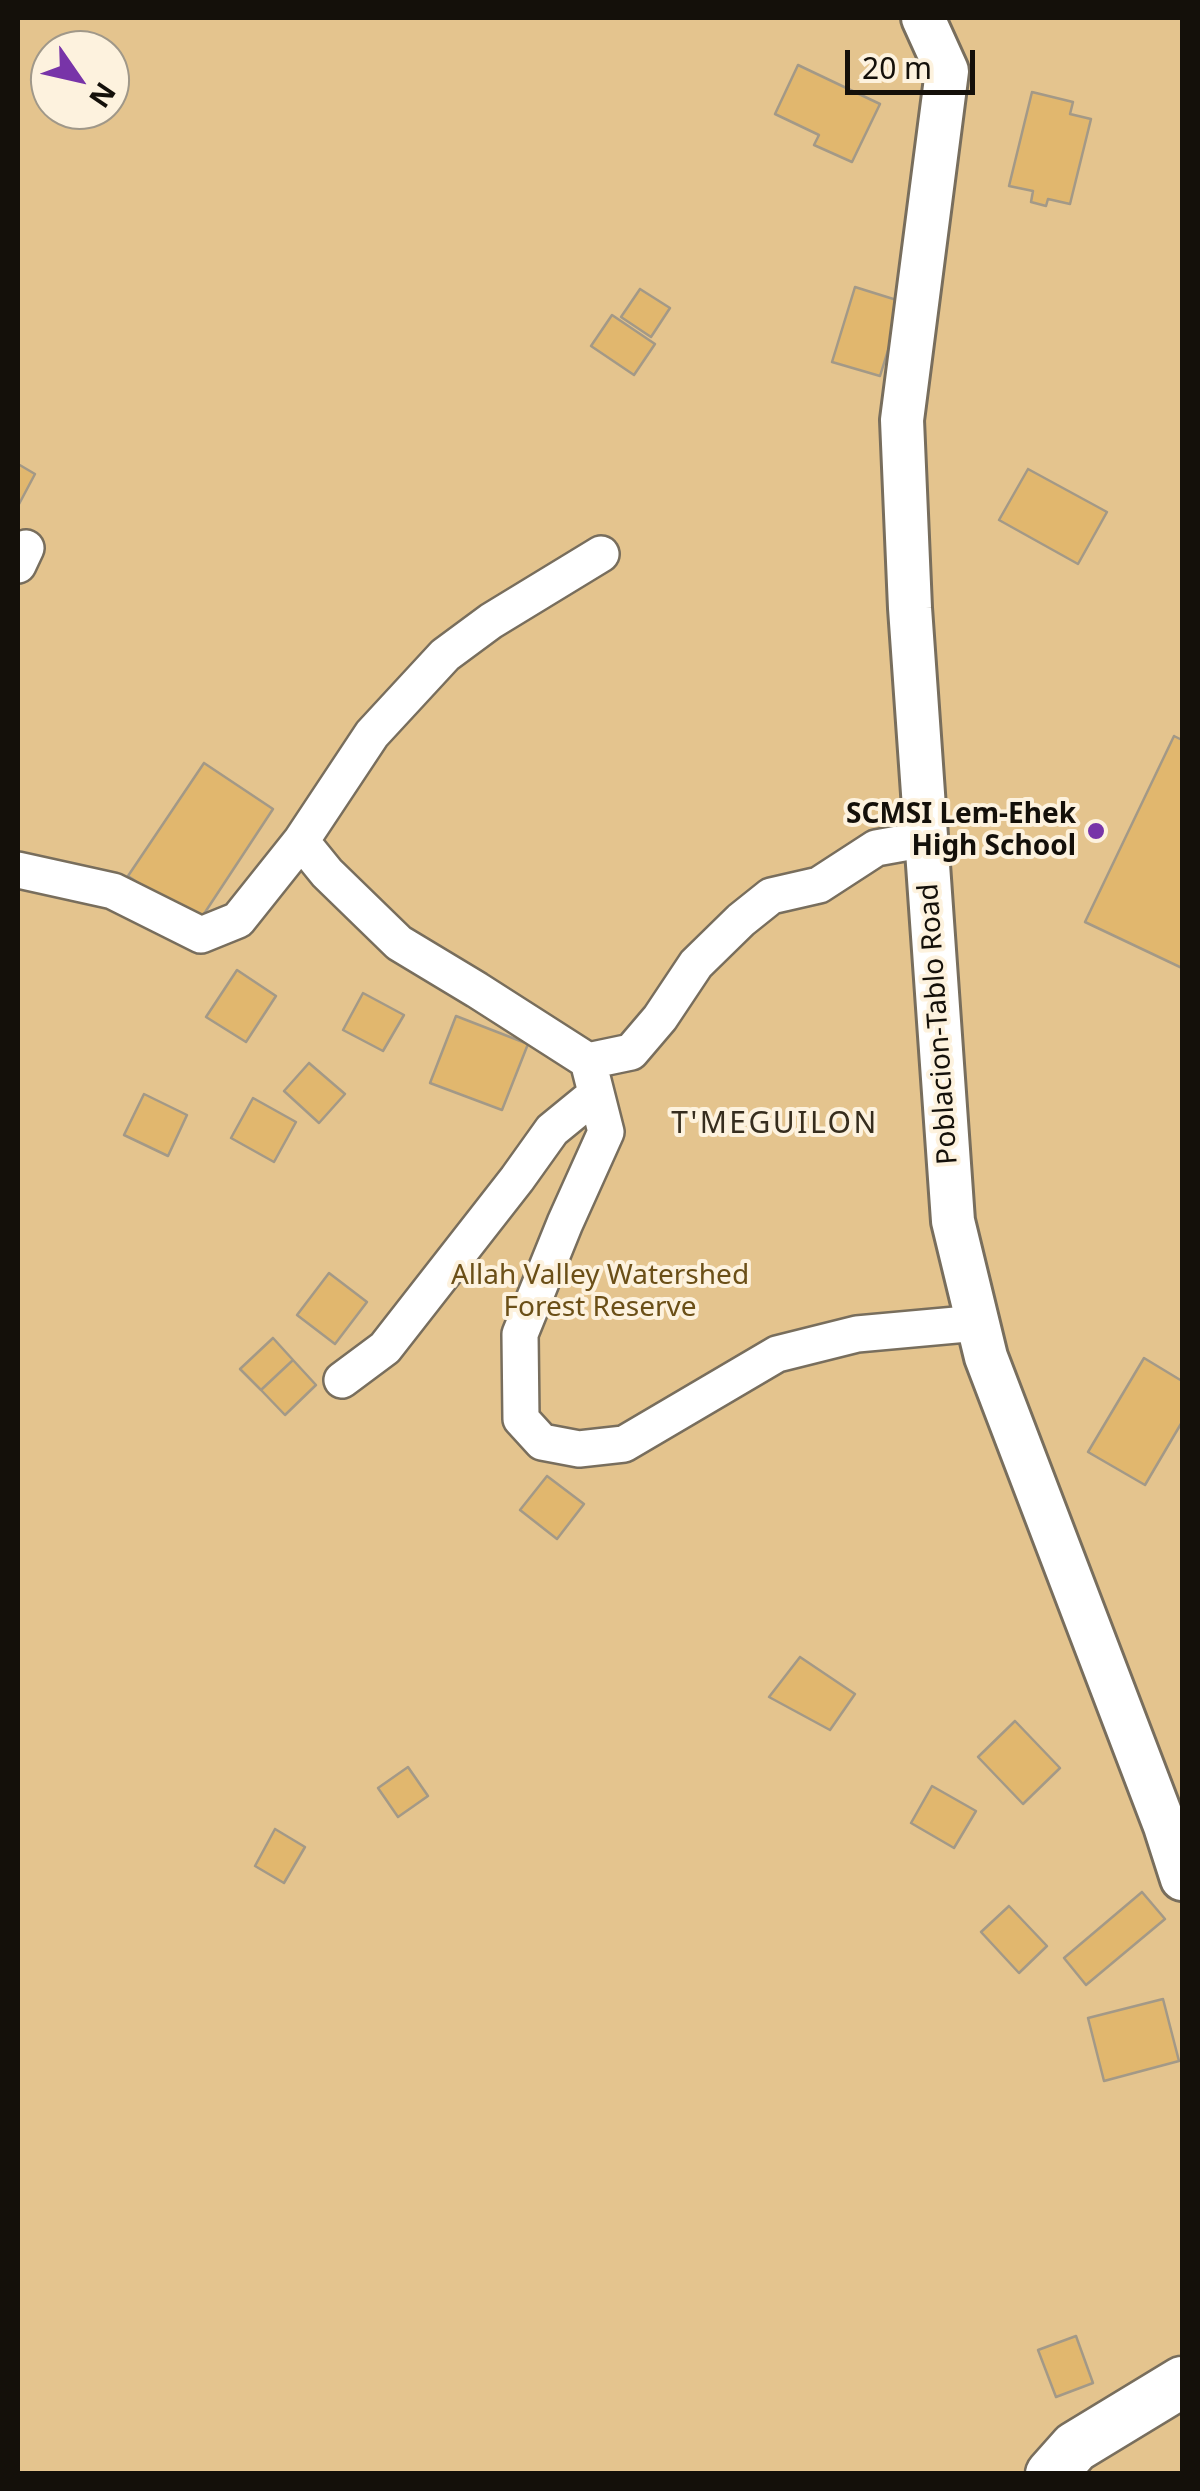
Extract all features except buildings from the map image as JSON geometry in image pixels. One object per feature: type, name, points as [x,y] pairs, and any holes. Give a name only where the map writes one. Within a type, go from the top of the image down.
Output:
[{"type":"main road","points":[[1051,2474],[1075,2447],[1182,2382]]},
{"type":"street","name":"Poblacion-Tablo Road","points":[[924,18],[947,70],[902,420],[910,608],[953,1221],[986,1357],[1182,1879]]},
{"type":"street","points":[[18,870],[113,892],[201,935],[238,920],[301,842],[372,734],[444,655],[490,620],[601,554]]},
{"type":"street","points":[[342,1380],[385,1348],[592,1078],[630,1052],[660,1018],[696,964],[741,920],[771,896],[819,885],[876,848],[926,839]]},
{"type":"street","points":[[301,842],[326,873],[399,943],[478,990],[592,1078],[606,1132],[520,1334],[521,1419],[542,1442],[579,1449],[624,1444],[777,1354],[857,1334],[978,1323]]},
{"type":"green space","name":"Allah Valley Watershed Forest Reserve","points":[[18,18],[1182,18],[1182,2473],[18,2473]]},
{"type":"place","name":"SCMSI Lem-Ehek High School","points":[[1096,831]]},
{"type":"district","name":"T'MEGUILON","points":[[775,1124]]}]
